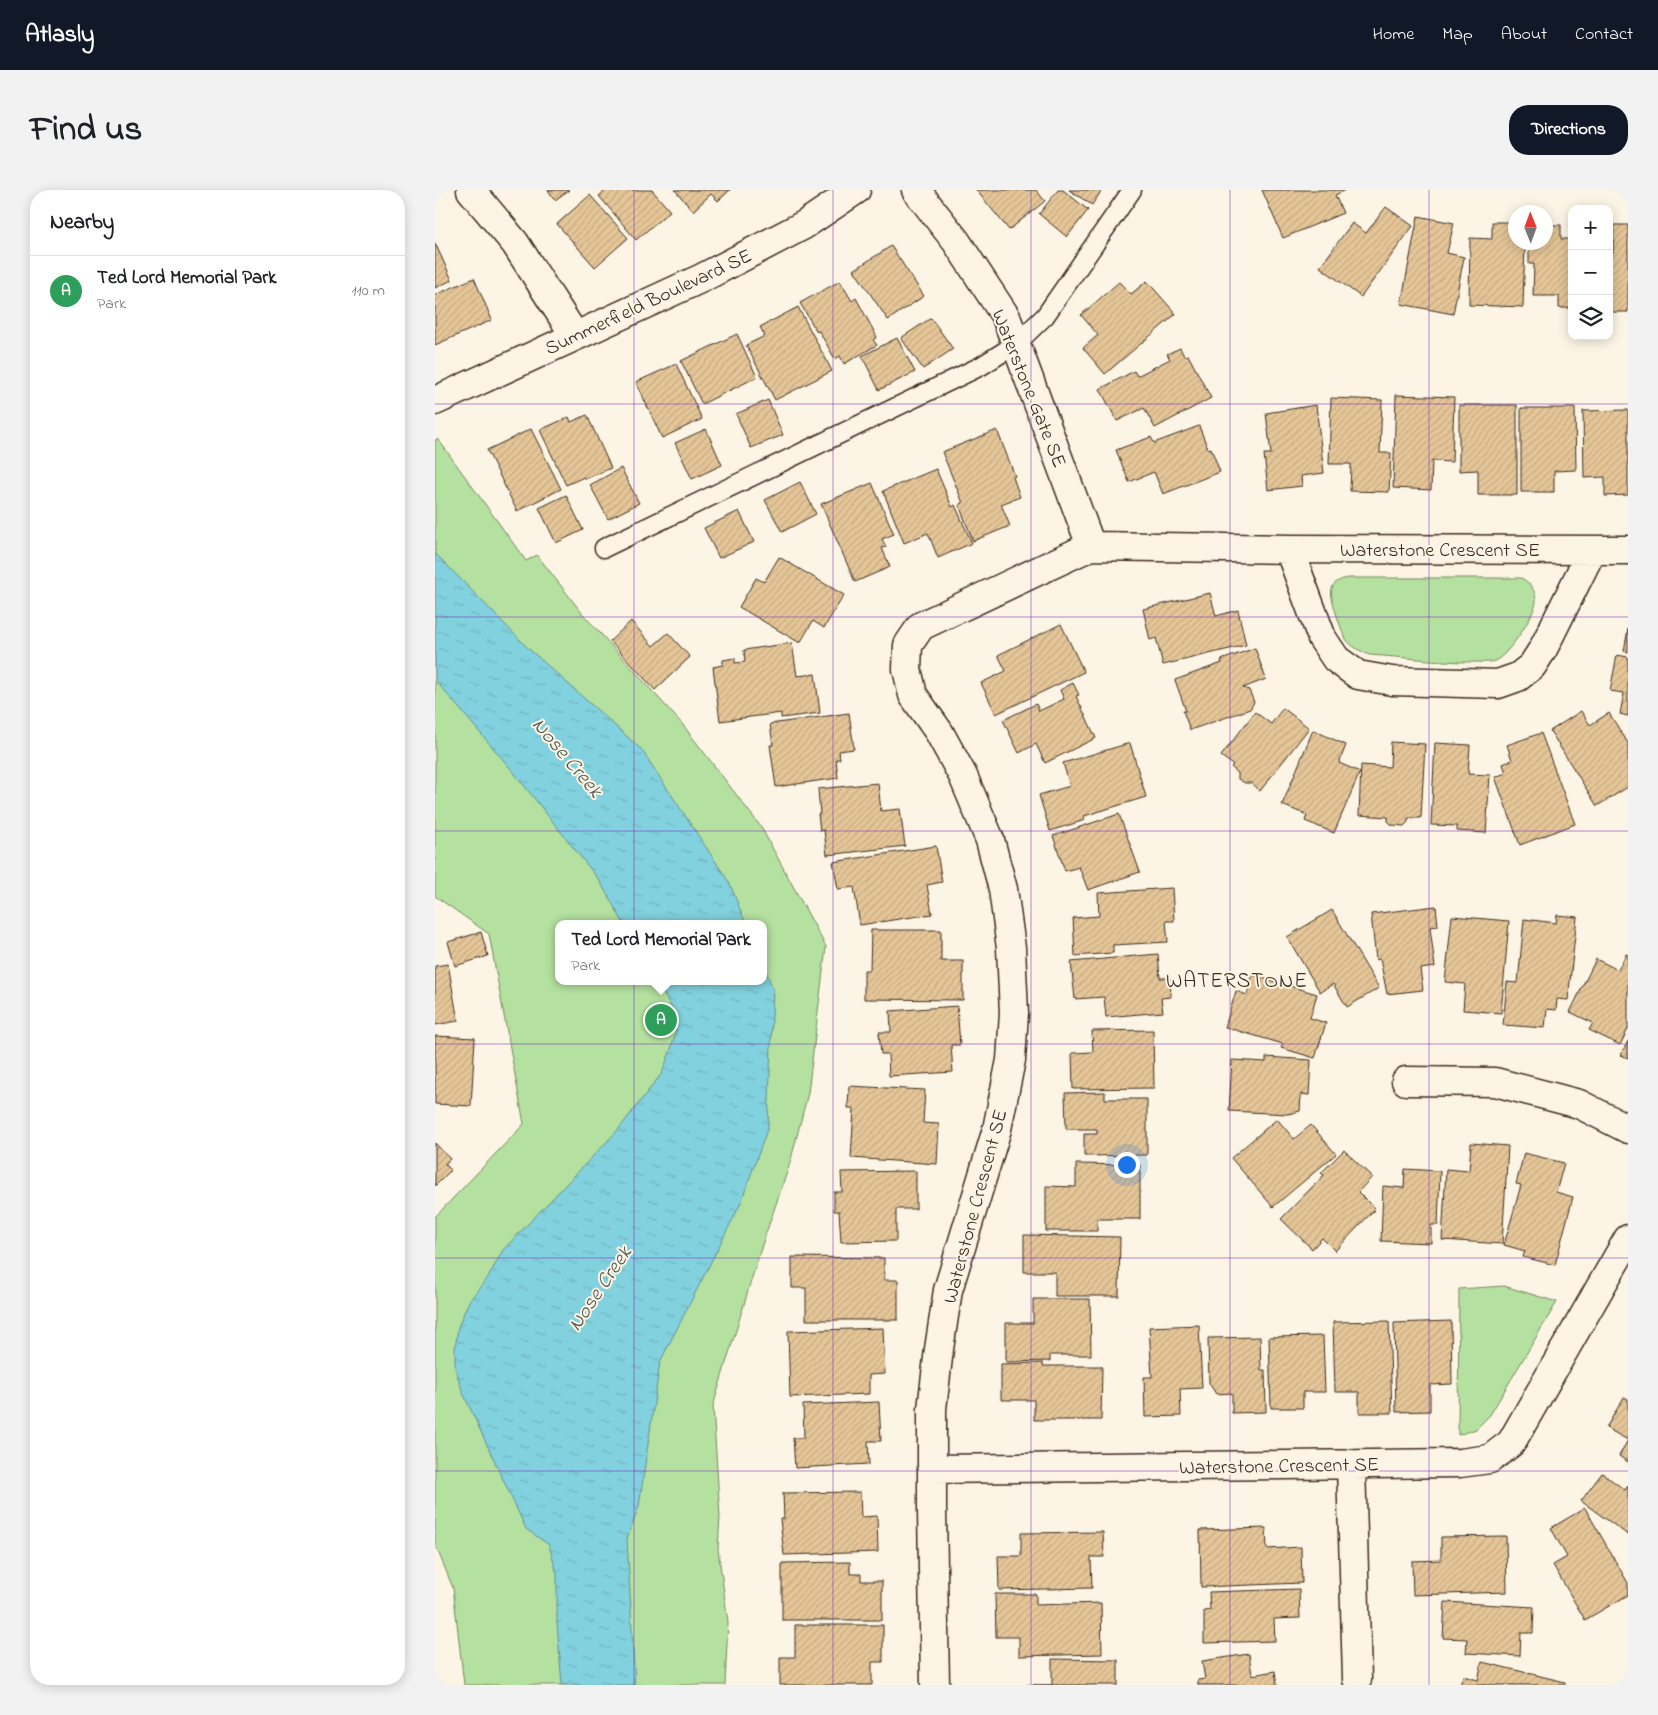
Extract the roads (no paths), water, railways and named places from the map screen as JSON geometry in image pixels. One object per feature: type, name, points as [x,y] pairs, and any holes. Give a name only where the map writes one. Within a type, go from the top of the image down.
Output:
[{"type":"street","points":[[471,190],[515,243],[575,336]]},
{"type":"street","name":"Summerfield Boulevard SE","points":[[435,401],[702,278],[805,225],[856,190]]},
{"type":"street","name":"Waterstone Gate SE","points":[[916,190],[956,241],[1006,317],[1091,546]]},
{"type":"street","name":"Waterstone Crescent SE","points":[[1628,550],[1289,549],[1091,546],[921,626],[909,645],[907,669],[913,695],[939,732],[963,776],[990,840],[1003,889],[1011,948],[1015,1013],[1011,1060],[997,1129],[948,1290],[932,1409],[932,1469],[1460,1463],[1490,1459],[1511,1443],[1628,1239]]},
{"type":"street","points":[[1289,549],[1322,638],[1336,659],[1358,675],[1392,681],[1498,684],[1518,677],[1532,666],[1543,649],[1592,550]]},
{"type":"street","points":[[1406,1081],[1495,1082],[1579,1104],[1628,1129]]},
{"type":"street","points":[[1351,1464],[1357,1679]]},
{"type":"street","points":[[932,1469],[935,1685]]},
{"type":"lane","points":[[604,548],[981,366],[1016,344],[1045,316],[1132,190]]},
{"type":"water","name":"Nose Creek","points":[[435,553],[528,648],[641,749],[729,882],[744,920],[622,920],[599,880],[511,769],[435,680]]},
{"type":"water","name":"Nose Creek","points":[[767,974],[773,989],[768,1127],[740,1205],[660,1362],[639,1506],[627,1539],[635,1685],[562,1685],[557,1623],[557,1574],[549,1545],[526,1529],[463,1393],[455,1368],[458,1327],[469,1301],[489,1276],[503,1250],[618,1130],[662,1073],[676,1031],[673,1010],[658,985],[767,985]]},
{"type":"place","name":"Ted Lord Memorial Park","points":[[661,1020]]},
{"type":"district","name":"WATERSTONE","points":[[1237,980]]}]
